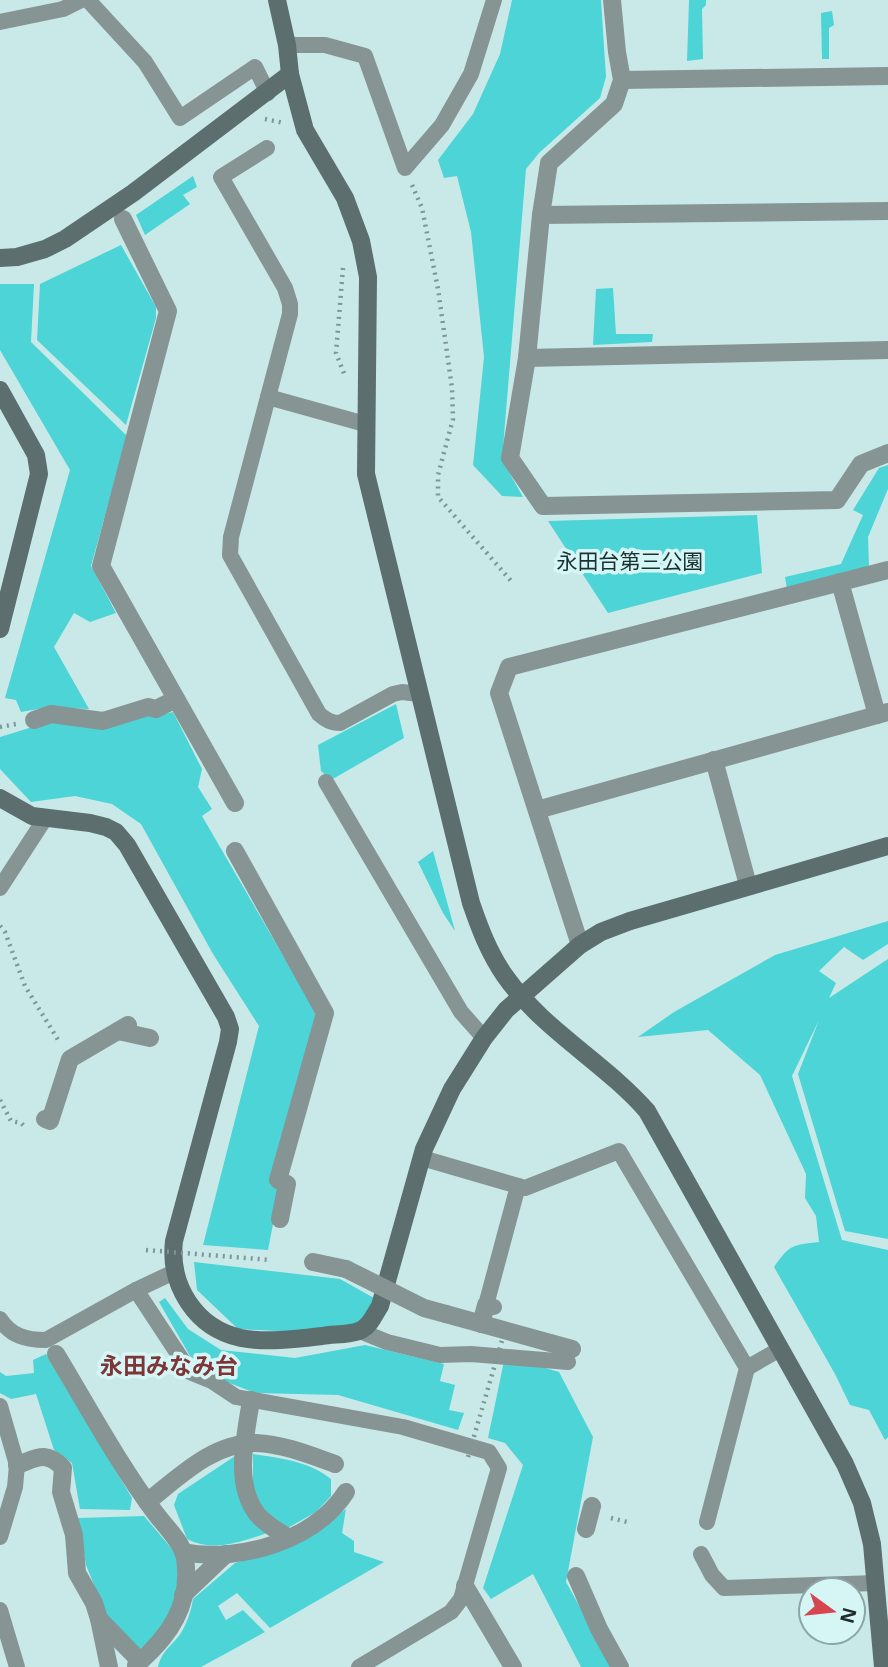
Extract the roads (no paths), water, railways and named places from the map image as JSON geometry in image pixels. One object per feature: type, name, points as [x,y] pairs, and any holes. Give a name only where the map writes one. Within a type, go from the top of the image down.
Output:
[{"type":"street","points":[[612,0],[622,80],[614,104],[549,163],[541,215],[527,358],[510,458],[543,506],[837,500],[860,464],[888,453]]},
{"type":"street","points":[[279,1],[290,74],[305,130],[345,198],[361,241],[368,277],[366,474],[471,903],[486,945],[506,978],[540,1016],[631,1093],[647,1111],[845,1464],[862,1503],[872,1544],[883,1667]]},
{"type":"street","points":[[0,258],[36,252],[65,239],[134,193],[290,74]]},
{"type":"street","points":[[622,80],[888,76]]},
{"type":"street","points":[[541,215],[888,211]]},
{"type":"street","points":[[123,219],[168,311],[101,566],[235,803]]},
{"type":"street","points":[[527,358],[888,350]]},
{"type":"street","points":[[0,390],[36,455],[39,474],[0,629]]},
{"type":"street","points":[[580,945],[499,693],[509,667],[888,570]]},
{"type":"street","points":[[537,810],[883,713],[840,582]]},
{"type":"street","points":[[34,720],[51,715],[103,721],[148,707],[156,709],[176,699]]},
{"type":"street","points":[[714,760],[748,886]]},
{"type":"street","points":[[0,798],[32,816],[90,822],[116,832],[127,845],[226,1017],[230,1029],[172,1256],[174,1272],[186,1299],[198,1314],[221,1331],[242,1338],[307,1338],[360,1331],[369,1324],[380,1306],[422,1158],[452,1089],[493,1024],[580,945],[617,925],[888,846]]},
{"type":"street","points":[[235,851],[325,1013],[278,1180],[287,1184],[280,1219]]},
{"type":"street","points":[[45,1119],[50,1121],[70,1059],[123,1028],[150,1038]]},
{"type":"street","points":[[313,1262],[346,1269],[424,1308],[505,1330],[570,1355]]},
{"type":"street","points":[[481,1324],[490,1306]]},
{"type":"street","points":[[56,1353],[147,1502],[185,1556],[180,1612],[173,1627],[138,1663],[99,1619]]},
{"type":"street","points":[[251,1399],[243,1466],[250,1502],[258,1516],[289,1538]]},
{"type":"street","points":[[147,1502],[198,1463],[234,1445],[256,1443],[289,1449],[335,1464]]},
{"type":"street","points":[[17,1465],[44,1456],[55,1460],[63,1468],[61,1492],[74,1535],[77,1573],[94,1603],[109,1667]]},
{"type":"street","points":[[183,1552],[226,1555],[289,1538],[325,1517],[346,1492]]},
{"type":"street","points":[[586,1529],[592,1506]]},
{"type":"street","points":[[183,1595],[226,1555]]},
{"type":"street","points":[[576,1576],[599,1629],[620,1667]]},
{"type":"street","points":[[465,1586],[513,1667]]},
{"type":"lane","points":[[0,22],[64,9],[81,0]]},
{"type":"lane","points":[[88,0],[145,62],[180,118],[255,67],[268,93]]},
{"type":"lane","points":[[287,46],[325,45],[365,56],[405,168],[442,125],[471,74],[494,0]]},
{"type":"lane","points":[[267,148],[221,177],[285,288],[290,304],[290,314],[231,537],[233,563],[319,714],[325,719],[340,723],[393,694],[419,694]]},
{"type":"lane","points":[[268,397],[365,424]]},
{"type":"lane","points":[[326,782],[461,1012],[484,1038]]},
{"type":"lane","points":[[0,888],[46,817]]},
{"type":"lane","points":[[422,1158],[525,1188],[619,1151],[747,1368],[707,1522]]},
{"type":"lane","points":[[490,1306],[518,1186]]},
{"type":"lane","points":[[0,1319],[12,1334],[31,1340],[46,1340],[174,1272]]},
{"type":"lane","points":[[136,1290],[190,1371],[212,1381],[236,1397],[402,1427],[489,1452],[499,1468],[461,1599],[451,1612],[359,1667]]},
{"type":"lane","points":[[360,1331],[387,1342],[440,1355],[570,1355]]},
{"type":"lane","points":[[747,1368],[780,1349]]},
{"type":"lane","points":[[0,1406],[17,1465],[15,1487],[0,1537]]},
{"type":"lane","points":[[701,1554],[712,1575],[724,1588],[876,1583]]},
{"type":"lane","points":[[0,1610],[17,1667]]},
{"type":"district","name":"永田みなみ台","points":[[169,1366]]},
{"type":"park label","name":"永田台第三公園","points":[[630,562]]}]
